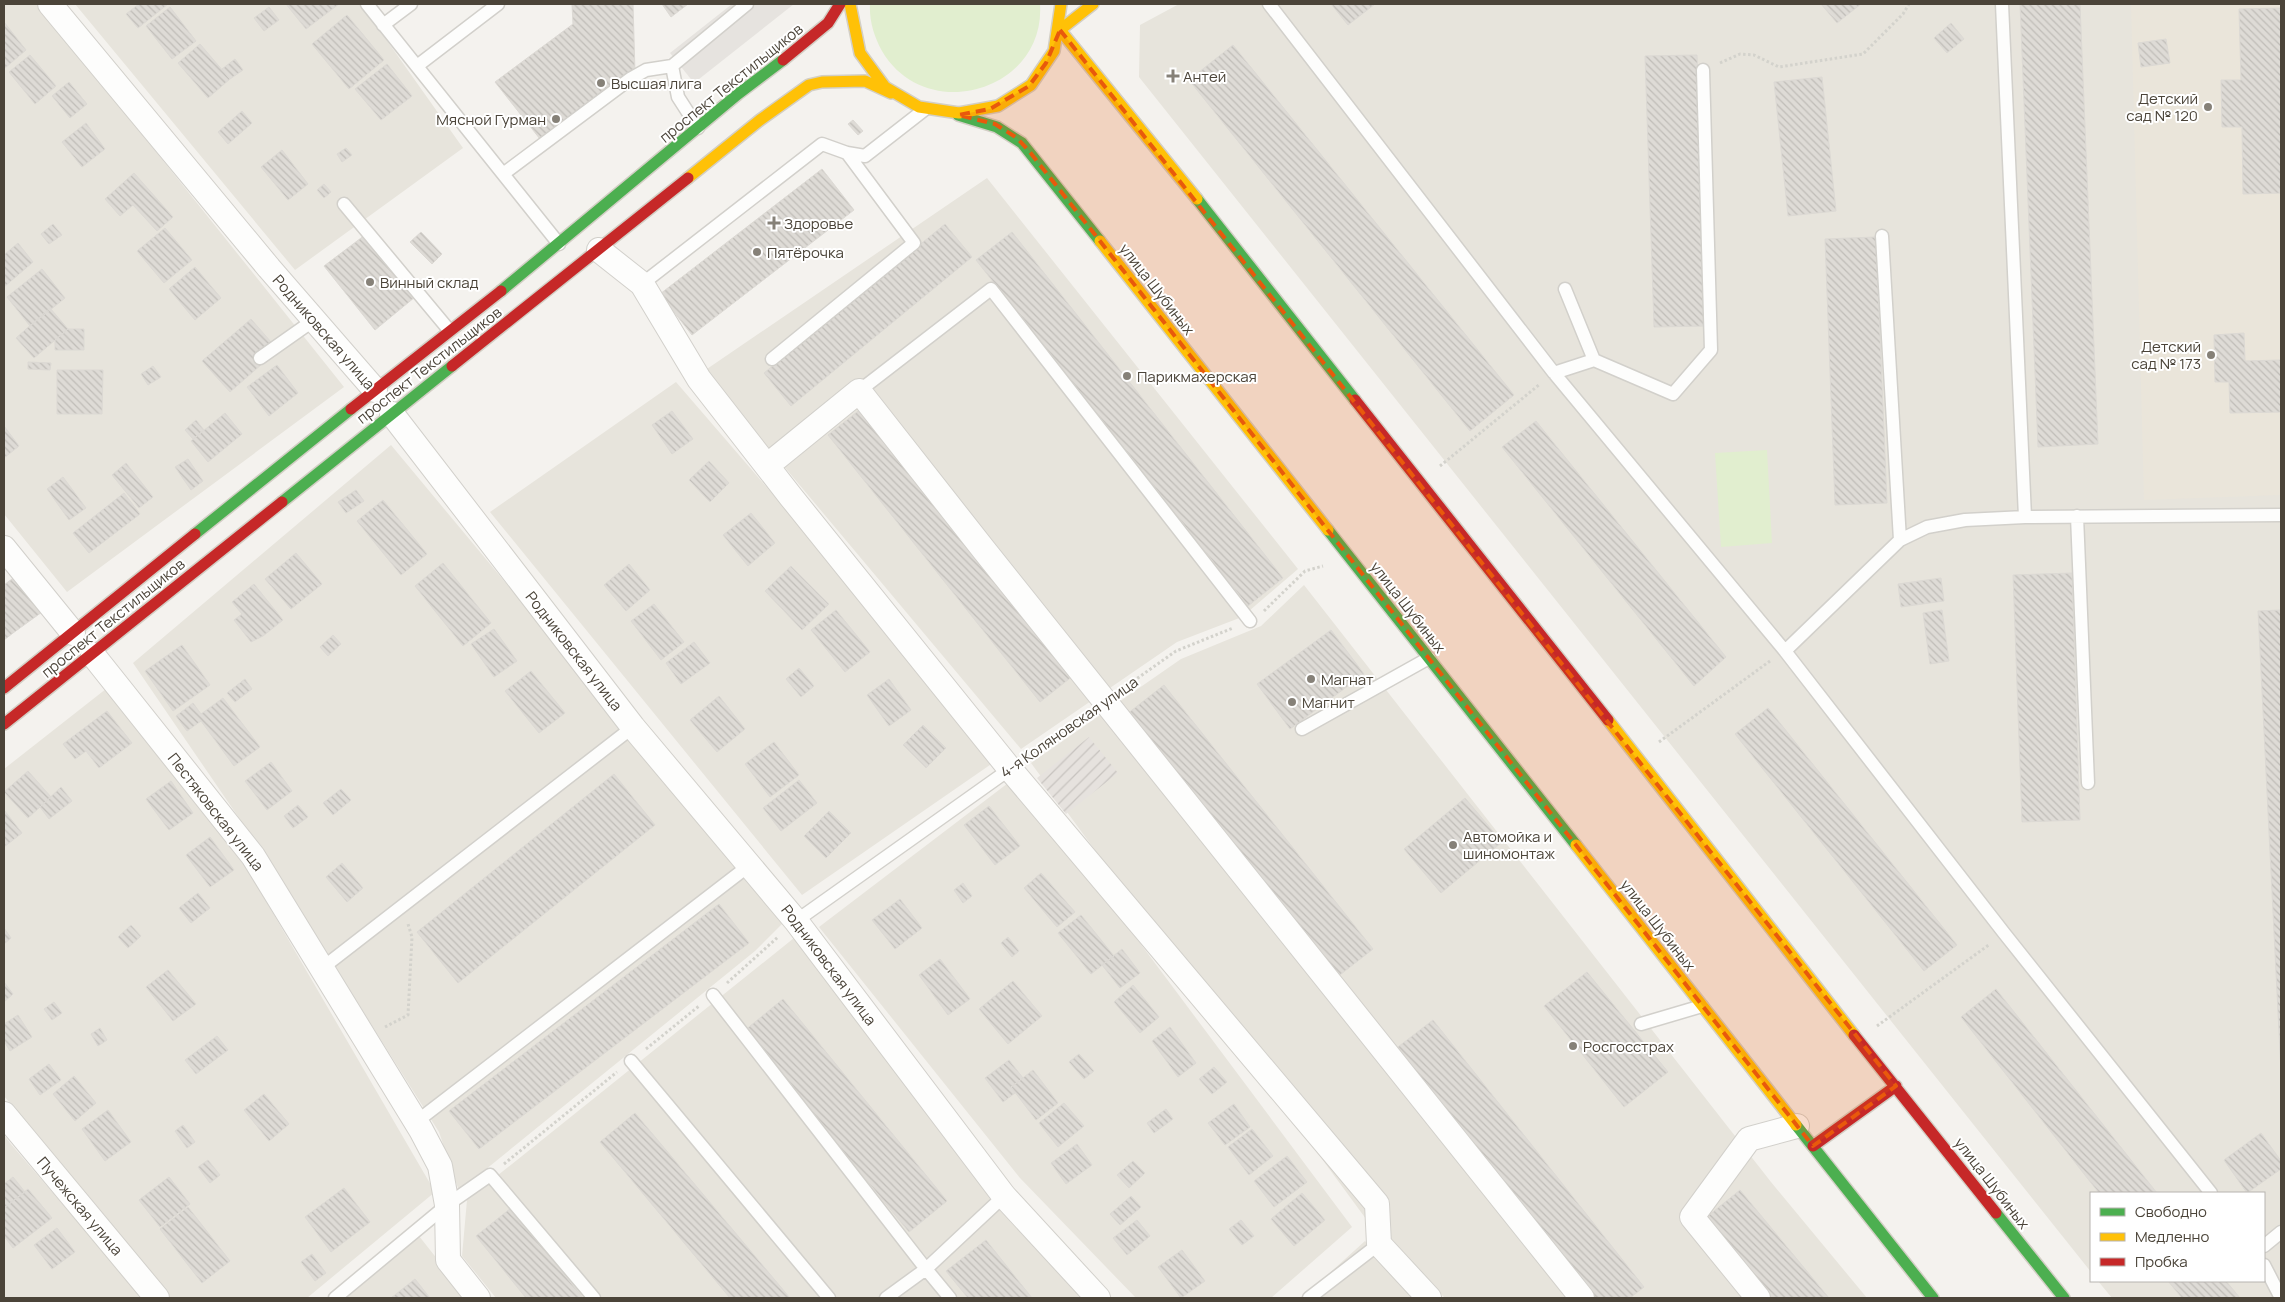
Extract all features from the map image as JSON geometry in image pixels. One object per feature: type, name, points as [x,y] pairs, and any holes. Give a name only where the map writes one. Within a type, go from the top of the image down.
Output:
[{"type":"main road","name":"проспект Текстильщиков","points":[[4,688],[83,644],[383,402],[449,330],[559,244],[828,23],[840,4]]},
{"type":"main road","points":[[850,4],[850,26],[860,54],[873,75],[891,93]]},
{"type":"main road","points":[[924,110],[958,114],[990,109],[1023,90],[1046,63],[1060,30],[1061,4]]},
{"type":"main road","points":[[1060,30],[1093,4]]},
{"type":"main road","name":"улица Шубиных","points":[[1060,30],[1129,113],[1618,733],[1769,929],[2064,1298]]},
{"type":"main road","name":"проспект Текстильщиков","points":[[4,724],[83,644],[383,402],[599,250],[760,120],[809,85],[822,82],[865,81],[924,110]]},
{"type":"main road","name":"улица Шубиных","points":[[958,114],[994,124],[1022,143],[1933,1298]]},
{"type":"main road","points":[[1813,1146],[1896,1086]]},
{"type":"street","name":"Родниковская улица","points":[[50,4],[383,402],[633,727],[751,864],[796,921],[1004,1196],[1098,1298]]},
{"type":"street","points":[[599,250],[642,284],[698,379],[1010,769],[1377,1204],[1379,1244],[1429,1298]]},
{"type":"street","points":[[768,465],[859,391],[1582,1298]]},
{"type":"street","name":"Пестяковская улица","points":[[4,548],[254,856],[321,969],[416,1122],[440,1166],[447,1205],[448,1260],[478,1298]]},
{"type":"street","name":"Пучежская улица","points":[[4,1114],[157,1298]]},
{"type":"street","points":[[1758,1298],[1692,1218],[1749,1139],[1797,1126]]},
{"type":"lane","points":[[367,4],[559,244]]},
{"type":"lane","points":[[383,25],[411,4]]},
{"type":"lane","points":[[417,66],[498,4]]},
{"type":"lane","points":[[504,174],[630,79],[646,70],[672,66],[747,4]]},
{"type":"lane","points":[[2002,4],[2025,517]]},
{"type":"lane","points":[[1276,6],[1554,373],[1785,650],[2004,933],[2210,1192]]},
{"type":"lane","points":[[672,66],[678,97],[698,128]]},
{"type":"lane","points":[[1554,373],[1594,360],[1673,394],[1711,350],[1703,70]]},
{"type":"lane","points":[[642,284],[822,144],[848,153],[865,156],[924,110]]},
{"type":"lane","points":[[772,359],[914,243],[848,153]]},
{"type":"lane","points":[[344,204],[449,330]]},
{"type":"lane","points":[[1882,236],[1900,540]]},
{"type":"lane","points":[[859,391],[991,289],[1250,621]]},
{"type":"lane","points":[[1565,289],[1594,360]]},
{"type":"lane","points":[[260,358],[314,320]]},
{"type":"lane","points":[[1785,650],[1900,540],[1927,527],[1964,520],[2025,517],[2281,515]]},
{"type":"lane","points":[[2077,516],[2088,783]]},
{"type":"lane","points":[[1302,729],[1429,658]]},
{"type":"lane","points":[[321,969],[633,727]]},
{"type":"lane","name":"4-я Коляновская улица","points":[[796,921],[1010,769]]},
{"type":"lane","points":[[416,1122],[751,864]]},
{"type":"lane","points":[[713,995],[950,1298]]},
{"type":"lane","points":[[1641,1024],[1702,1006]]},
{"type":"lane","points":[[630,1061],[829,1298]]},
{"type":"lane","points":[[335,1298],[447,1205],[490,1175],[594,1298]]},
{"type":"lane","points":[[886,1298],[926,1269],[1004,1196]]},
{"type":"lane","points":[[2265,1245],[2281,1232]]},
{"type":"lane","points":[[1309,1298],[1379,1244]]},
{"type":"lane","points":[[2265,1266],[2281,1298]]},
{"type":"path","points":[[1703,70],[1740,54],[1754,55],[1779,67],[1863,54],[1903,14],[1909,4]]},
{"type":"path","points":[[1435,470],[1554,373]]},
{"type":"path","name":"4-я Коляновская улица","points":[[1010,769],[1176,651],[1252,621],[1305,570],[1350,559]]},
{"type":"path","points":[[1659,742],[1785,650]]},
{"type":"path","points":[[364,1038],[408,1015],[412,937],[402,906]]},
{"type":"path","points":[[1877,1026],[2004,933]]},
{"type":"highlighted area","points":[[1060,30],[1896,1086],[1813,1146],[1029,151],[1017,138],[995,124],[958,115],[990,109],[1029,86],[1046,63]]},
{"type":"shaded area","points":[[4,4],[38,4],[344,387],[67,592],[4,514]]},
{"type":"shaded area","points":[[75,4],[361,4],[463,148],[295,270]]},
{"type":"shaded area","points":[[732,4],[794,4],[694,83],[670,53]]},
{"type":"shaded area","points":[[1179,4],[2281,4],[2281,1298],[2112,1298],[2099,1282],[2265,1282],[2265,1192],[2090,1192],[2090,1271],[1139,77],[1140,25]]},
{"type":"shaded area","points":[[2131,4],[2281,4],[2281,495],[2144,500]]},
{"type":"shaded area","points":[[987,178],[1298,569],[1242,617],[1177,642],[1021,749],[704,371]]},
{"type":"shaded area","points":[[676,382],[1000,758],[802,895],[490,512]]},
{"type":"shaded area","points":[[391,445],[786,920],[755,951],[459,1191],[439,1132],[265,856],[133,663]]},
{"type":"shaded area","points":[[1304,585],[1771,1182],[1867,1298],[1445,1298],[1369,1223],[1031,763],[1181,659],[1261,626]]},
{"type":"shaded area","points":[[111,685],[249,872],[435,1192],[307,1298],[171,1298],[4,1096],[4,769]]},
{"type":"shaded area","points":[[1089,737],[1118,773],[1066,814],[1037,778]]},
{"type":"shaded area","points":[[1016,777],[1352,1227],[1271,1298],[1136,1298],[1020,1178],[819,927]]},
{"type":"shaded area","points":[[794,938],[1088,1298],[496,1298],[462,1256],[467,1200]]},
{"type":"shaded area","points":[[4,1135],[10,1143],[143,1298],[4,1298]]},
{"type":"shaded area","points":[[419,1236],[468,1298],[346,1298]]},
{"type":"shaded area","points":[[1365,1241],[1417,1298],[1302,1298]]},
{"type":"green space","points":[[870,4],[1040,4],[1037,34],[1024,59],[1004,77],[980,88],[953,92],[926,88],[902,74],[879,46],[871,22]]},
{"type":"green space","points":[[1767,450],[1772,543],[1721,547],[1715,453]]},
{"type":"building","points":[[139,4],[168,4],[138,28],[126,14]]},
{"type":"building","points":[[286,4],[339,4],[306,29]]},
{"type":"building","points":[[572,4],[633,4],[635,73],[622,77],[540,139],[495,82],[573,24]]},
{"type":"building","points":[[662,4],[688,4],[671,17]]},
{"type":"building","points":[[1331,4],[1375,4],[1348,25]]},
{"type":"building","points":[[1821,4],[1861,4],[1837,23]]},
{"type":"building","points":[[2020,4],[2080,4],[2098,444],[2038,447]]},
{"type":"building","points":[[170,7],[196,41],[172,59],[146,26]]},
{"type":"building","points":[[269,7],[279,20],[264,31],[254,18]]},
{"type":"building","points":[[2281,8],[2281,193],[2243,194],[2242,127],[2222,127],[2221,80],[2241,80],[2239,9]]},
{"type":"building","points":[[347,15],[384,60],[349,89],[312,44]]},
{"type":"building","points":[[4,22],[26,50],[5,68],[4,67]]},
{"type":"building","points":[[1951,23],[1964,39],[1947,53],[1934,38]]},
{"type":"building","points":[[2166,39],[2170,63],[2141,67],[2138,43]]},
{"type":"building","points":[[200,44],[230,79],[208,98],[178,63]]},
{"type":"building","points":[[1233,45],[1514,395],[1470,431],[1189,80]]},
{"type":"building","points":[[30,55],[56,86],[35,104],[9,72]]},
{"type":"building","points":[[1697,55],[1706,326],[1654,327],[1645,56]]},
{"type":"building","points":[[235,59],[243,70],[230,79],[222,69]]},
{"type":"building","points":[[387,64],[412,96],[381,120],[355,89]]},
{"type":"building","points":[[1822,77],[1836,211],[1788,216],[1774,82]]},
{"type":"building","points":[[69,82],[87,104],[70,118],[52,96]]},
{"type":"building","points":[[242,111],[252,123],[228,144],[218,132]]},
{"type":"building","points":[[853,120],[863,131],[858,135],[848,124]]},
{"type":"building","points":[[86,123],[105,149],[82,167],[62,142]]},
{"type":"building","points":[[346,148],[352,155],[342,162],[337,154]]},
{"type":"building","points":[[282,150],[308,184],[288,200],[261,167]]},
{"type":"building","name":"Пятёрочка","points":[[822,169],[854,210],[692,335],[660,294]]},
{"type":"building","points":[[134,173],[173,217],[157,231],[133,205],[120,216],[105,199]]},
{"type":"building","points":[[324,184],[331,192],[324,198],[317,190]]},
{"type":"building","points":[[53,224],[62,235],[49,244],[41,234]]},
{"type":"building","points":[[945,224],[972,257],[791,406],[764,373]]},
{"type":"building","points":[[165,228],[192,260],[164,283],[137,251]]},
{"type":"building","points":[[421,232],[442,254],[432,264],[410,242]]},
{"type":"building","points":[[1012,232],[1283,578],[1248,606],[976,260]]},
{"type":"building","name":"Винный склад","points":[[365,235],[415,297],[375,330],[324,266]]},
{"type":"building","points":[[1876,237],[1887,503],[1835,505],[1825,239]]},
{"type":"building","points":[[18,243],[33,262],[4,287],[4,255]]},
{"type":"building","points":[[195,267],[221,298],[195,320],[169,289]]},
{"type":"building","points":[[42,269],[65,298],[30,326],[7,297]]},
{"type":"building","points":[[50,308],[68,329],[34,358],[16,338]]},
{"type":"building","points":[[251,319],[278,350],[230,392],[202,361]]},
{"type":"building","points":[[68,329],[84,329],[84,350],[55,350],[55,340]]},
{"type":"building","points":[[2244,333],[2245,361],[2281,360],[2281,412],[2230,413],[2229,382],[2215,382],[2214,335]]},
{"type":"building","points":[[28,362],[51,363],[50,370],[28,369]]},
{"type":"building","points":[[277,365],[298,393],[269,416],[247,387]]},
{"type":"building","points":[[153,366],[161,377],[148,385],[141,374]]},
{"type":"building","points":[[57,370],[103,370],[102,414],[57,414]]},
{"type":"building","points":[[862,408],[1074,675],[1040,702],[828,435]]},
{"type":"building","points":[[672,411],[693,439],[672,454],[652,425]]},
{"type":"building","points":[[225,413],[242,434],[208,462],[191,441]]},
{"type":"building","points":[[196,420],[204,430],[193,439],[185,430]]},
{"type":"building","points":[[1536,421],[1726,657],[1694,686],[1502,447]]},
{"type":"building","points":[[4,426],[19,446],[4,458]]},
{"type":"building","points":[[188,459],[203,481],[191,490],[175,467]]},
{"type":"building","points":[[709,461],[729,483],[710,502],[689,480]]},
{"type":"building","points":[[126,463],[153,497],[139,508],[112,475]]},
{"type":"building","points":[[63,477],[86,508],[69,520],[47,489]]},
{"type":"building","points":[[356,490],[364,501],[346,513],[338,502]]},
{"type":"building","points":[[124,493],[140,514],[89,553],[73,533]]},
{"type":"building","points":[[383,500],[427,554],[401,575],[357,521]]},
{"type":"building","points":[[751,513],[775,543],[748,566],[723,535]]},
{"type":"building","points":[[296,553],[322,584],[291,609],[265,579]]},
{"type":"building","points":[[443,563],[491,623],[463,646],[415,586]]},
{"type":"building","points":[[629,564],[650,590],[626,611],[604,585]]},
{"type":"building","points":[[791,566],[829,604],[802,630],[765,591]]},
{"type":"building","points":[[2072,573],[2080,820],[2022,822],[2013,575]]},
{"type":"building","points":[[16,576],[42,612],[13,633],[4,621],[4,585]]},
{"type":"building","points":[[1941,578],[1944,601],[1901,607],[1898,584]]},
{"type":"building","points":[[254,584],[283,620],[263,636],[251,642],[234,620],[242,614],[232,602]]},
{"type":"building","points":[[654,604],[684,642],[661,660],[631,621]]},
{"type":"building","points":[[836,610],[870,652],[845,672],[811,630]]},
{"type":"building","points":[[1942,610],[1949,661],[1930,664],[1923,613]]},
{"type":"building","points":[[2281,610],[2281,1072],[2258,611]]},
{"type":"building","points":[[4,621],[13,633],[4,640]]},
{"type":"building","points":[[494,629],[517,661],[494,677],[471,644]]},
{"type":"building","name":"Магнат","points":[[1331,630],[1364,674],[1290,729],[1257,684]]},
{"type":"building","points":[[333,635],[341,644],[328,656],[320,647]]},
{"type":"building","points":[[694,642],[710,663],[681,684],[666,663]]},
{"type":"building","points":[[182,645],[210,685],[173,711],[145,671]]},
{"type":"building","points":[[799,668],[814,686],[801,697],[786,679]]},
{"type":"building","points":[[531,671],[565,713],[539,733],[505,691]]},
{"type":"building","points":[[245,679],[252,689],[235,702],[227,693]]},
{"type":"building","points":[[889,679],[911,710],[889,726],[867,695]]},
{"type":"building","points":[[1164,685],[1373,949],[1336,978],[1127,714]]},
{"type":"building","points":[[719,696],[745,729],[717,752],[690,720]]},
{"type":"building","points":[[223,698],[260,747],[234,766],[201,721],[187,731],[176,716],[193,703],[201,714]]},
{"type":"building","points":[[1768,708],[1957,945],[1924,971],[1735,734]]},
{"type":"building","points":[[107,711],[132,743],[99,768],[86,751],[75,759],[63,744]]},
{"type":"building","points":[[923,725],[946,748],[926,768],[903,745]]},
{"type":"building","points":[[774,742],[799,775],[770,797],[745,764]]},
{"type":"building","points":[[271,762],[292,791],[267,810],[245,781]]},
{"type":"building","points":[[28,771],[51,797],[28,818],[4,792]]},
{"type":"building","points":[[614,774],[655,825],[458,983],[417,932]]},
{"type":"building","points":[[799,780],[817,803],[781,831],[763,808]]},
{"type":"building","points":[[171,781],[193,813],[169,830],[146,799]]},
{"type":"building","points":[[61,787],[72,801],[49,819],[40,807]]},
{"type":"building","points":[[341,789],[351,800],[333,815],[323,803]]},
{"type":"building","name":"Автомойка и шиномонтаж","points":[[1465,798],[1502,842],[1441,893],[1404,849]]},
{"type":"building","points":[[298,805],[308,817],[293,828],[284,816]]},
{"type":"building","points":[[989,806],[1020,846],[995,865],[964,825]]},
{"type":"building","points":[[4,810],[22,833],[4,847]]},
{"type":"building","points":[[829,811],[851,833],[826,858],[804,836]]},
{"type":"building","points":[[210,837],[234,870],[210,887],[186,855]]},
{"type":"building","points":[[342,863],[363,888],[347,902],[326,877]]},
{"type":"building","points":[[1041,873],[1075,912],[1057,927],[1024,888]]},
{"type":"building","points":[[963,883],[972,896],[963,903],[954,890]]},
{"type":"building","points":[[198,893],[210,908],[191,923],[179,908]]},
{"type":"building","points":[[900,899],[922,928],[895,949],[872,920]]},
{"type":"building","points":[[719,904],[749,943],[479,1149],[449,1111]]},
{"type":"building","points":[[1081,915],[1114,956],[1091,974],[1058,933]]},
{"type":"building","points":[[131,925],[141,936],[128,948],[118,937]]},
{"type":"building","points":[[4,928],[11,938],[4,944]]},
{"type":"building","points":[[1008,937],[1019,951],[1012,957],[1001,943]]},
{"type":"building","points":[[1122,949],[1140,973],[1120,988],[1102,965]]},
{"type":"building","points":[[940,959],[970,999],[948,1015],[919,975]]},
{"type":"building","points":[[168,970],[196,1004],[173,1021],[146,987]]},
{"type":"building","points":[[1587,972],[1668,1072],[1624,1107],[1544,1006]]},
{"type":"building","points":[[1013,981],[1042,1016],[1008,1044],[979,1009]]},
{"type":"building","points":[[4,982],[13,994],[4,1002]]},
{"type":"building","points":[[1133,985],[1159,1017],[1140,1033],[1114,1002]]},
{"type":"building","points":[[1996,989],[2156,1192],[2098,1192],[1961,1017]]},
{"type":"building","points":[[783,999],[947,1201],[909,1232],[744,1031]]},
{"type":"building","points":[[54,1002],[62,1013],[52,1020],[44,1009]]},
{"type":"building","points":[[18,1015],[32,1037],[10,1051],[4,1041],[4,1024]]},
{"type":"building","points":[[1433,1020],[1644,1287],[1630,1298],[1591,1298],[1394,1050]]},
{"type":"building","points":[[1170,1027],[1196,1063],[1178,1077],[1152,1041]]},
{"type":"building","points":[[100,1028],[107,1040],[98,1046],[91,1034]]},
{"type":"building","points":[[217,1036],[228,1050],[196,1074],[185,1060]]},
{"type":"building","points":[[1079,1054],[1094,1071],[1084,1079],[1069,1062]]},
{"type":"building","points":[[1009,1060],[1023,1078],[1011,1087],[1015,1093],[1003,1102],[985,1078]]},
{"type":"building","points":[[49,1064],[61,1080],[40,1095],[29,1079]]},
{"type":"building","points":[[1214,1067],[1227,1082],[1212,1094],[1199,1079]]},
{"type":"building","points":[[1033,1070],[1058,1103],[1036,1120],[1011,1087]]},
{"type":"building","points":[[74,1076],[96,1103],[75,1121],[53,1094]]},
{"type":"building","points":[[264,1094],[289,1124],[269,1141],[244,1110]]},
{"type":"building","points":[[1064,1103],[1084,1126],[1058,1147],[1039,1123]]},
{"type":"building","points":[[1234,1104],[1250,1127],[1225,1145],[1208,1123]]},
{"type":"building","points":[[1166,1109],[1173,1119],[1154,1133],[1147,1123]]},
{"type":"building","points":[[108,1110],[131,1142],[105,1161],[82,1129]]},
{"type":"building","points":[[635,1113],[790,1298],[730,1298],[600,1142]]},
{"type":"building","points":[[183,1125],[195,1142],[187,1148],[175,1131]]},
{"type":"building","points":[[1252,1129],[1273,1156],[1249,1175],[1228,1147]]},
{"type":"building","points":[[2261,1133],[2281,1161],[2281,1169],[2246,1192],[2224,1160]]},
{"type":"building","points":[[1077,1144],[1092,1165],[1066,1184],[1051,1163]]},
{"type":"building","points":[[1287,1156],[1307,1182],[1274,1207],[1254,1181]]},
{"type":"building","points":[[208,1160],[220,1175],[210,1183],[198,1167]]},
{"type":"building","points":[[1133,1161],[1145,1173],[1129,1188],[1117,1175]]},
{"type":"building","points":[[13,1177],[25,1192],[4,1208],[4,1184]]},
{"type":"building","points":[[169,1177],[190,1204],[160,1227],[139,1200]]},
{"type":"building","points":[[344,1188],[370,1222],[331,1252],[305,1217]]},
{"type":"building","points":[[28,1189],[52,1218],[13,1248],[4,1236],[4,1208]]},
{"type":"building","points":[[1740,1190],[1829,1298],[1767,1298],[1703,1220]]},
{"type":"building","points":[[1302,1193],[1325,1220],[1294,1246],[1271,1219]]},
{"type":"building","points":[[1131,1196],[1141,1207],[1120,1225],[1110,1214]]},
{"type":"building","points":[[188,1207],[230,1261],[202,1283],[160,1229]]},
{"type":"building","points":[[511,1208],[583,1298],[526,1298],[476,1236]]},
{"type":"building","points":[[1137,1220],[1150,1236],[1127,1255],[1113,1238]]},
{"type":"building","points":[[1241,1220],[1254,1236],[1242,1245],[1229,1229]]},
{"type":"building","points":[[57,1228],[75,1252],[52,1269],[34,1245]]},
{"type":"building","points":[[986,1240],[1032,1298],[968,1298],[946,1271]]},
{"type":"building","points":[[1182,1250],[1205,1281],[1181,1298],[1158,1267]]},
{"type":"building","points":[[312,1254],[326,1273],[315,1281],[301,1262]]},
{"type":"building","points":[[415,1279],[430,1298],[391,1298]]},
{"type":"building","points":[[2169,1282],[2227,1282],[2240,1298],[2182,1298]]},
{"type":"traffic: fast","points":[[501,291],[738,94],[783,60]]},
{"type":"traffic: fast","points":[[958,115],[997,127],[1022,143],[1100,241]]},
{"type":"traffic: fast","points":[[1197,199],[1355,400]]},
{"type":"traffic: fast","points":[[282,502],[452,366]]},
{"type":"traffic: fast","points":[[195,534],[351,409]]},
{"type":"traffic: fast","points":[[1328,530],[1576,845]]},
{"type":"traffic: fast","points":[[1796,1125],[1933,1298]]},
{"type":"traffic: fast","points":[[1996,1213],[2064,1298]]},
{"type":"traffic: slow","points":[[850,4],[860,53],[885,87],[919,107],[959,113],[998,106],[1031,85],[1054,51],[1061,4]]},
{"type":"traffic: slow","points":[[1060,30],[1093,4]]},
{"type":"traffic: slow","points":[[1060,30],[1197,199]]},
{"type":"traffic: slow","points":[[688,178],[760,120],[809,85],[822,82],[865,81],[891,93]]},
{"type":"traffic: slow","points":[[1100,241],[1328,530]]},
{"type":"traffic: slow","points":[[1608,720],[1854,1035]]},
{"type":"traffic: slow","points":[[1576,845],[1796,1125]]},
{"type":"traffic: jam","points":[[783,60],[828,23],[840,4]]},
{"type":"traffic: jam","points":[[452,366],[688,178]]},
{"type":"traffic: jam","points":[[351,409],[501,291]]},
{"type":"traffic: jam","points":[[1355,400],[1608,720]]},
{"type":"traffic: jam","points":[[4,724],[282,502]]},
{"type":"traffic: jam","points":[[4,688],[195,534]]},
{"type":"traffic: jam","points":[[1854,1035],[1996,1213]]},
{"type":"traffic: jam","points":[[1813,1146],[1896,1086]]},
{"type":"place","name":"Антей","points":[[1173,76]]},
{"type":"place","name":"Высшая лига","points":[[601,83]]},
{"type":"place","name":"Детский сад № 120","points":[[2208,107]]},
{"type":"place","name":"Мясной Гурман","points":[[556,119]]},
{"type":"place","name":"Здоровье","points":[[774,223]]},
{"type":"place","name":"Пятёрочка","points":[[757,252]]},
{"type":"place","name":"Винный склад","points":[[370,282]]},
{"type":"place","name":"Детский сад № 173","points":[[2211,355]]},
{"type":"place","name":"Парикмахерская","points":[[1127,376]]},
{"type":"place","name":"Магнат","points":[[1311,679]]},
{"type":"place","name":"Магнит","points":[[1292,702]]},
{"type":"place","name":"Автомойка и шиномонтаж","points":[[1453,845]]},
{"type":"place","name":"Росгосстрах","points":[[1573,1046]]}]
